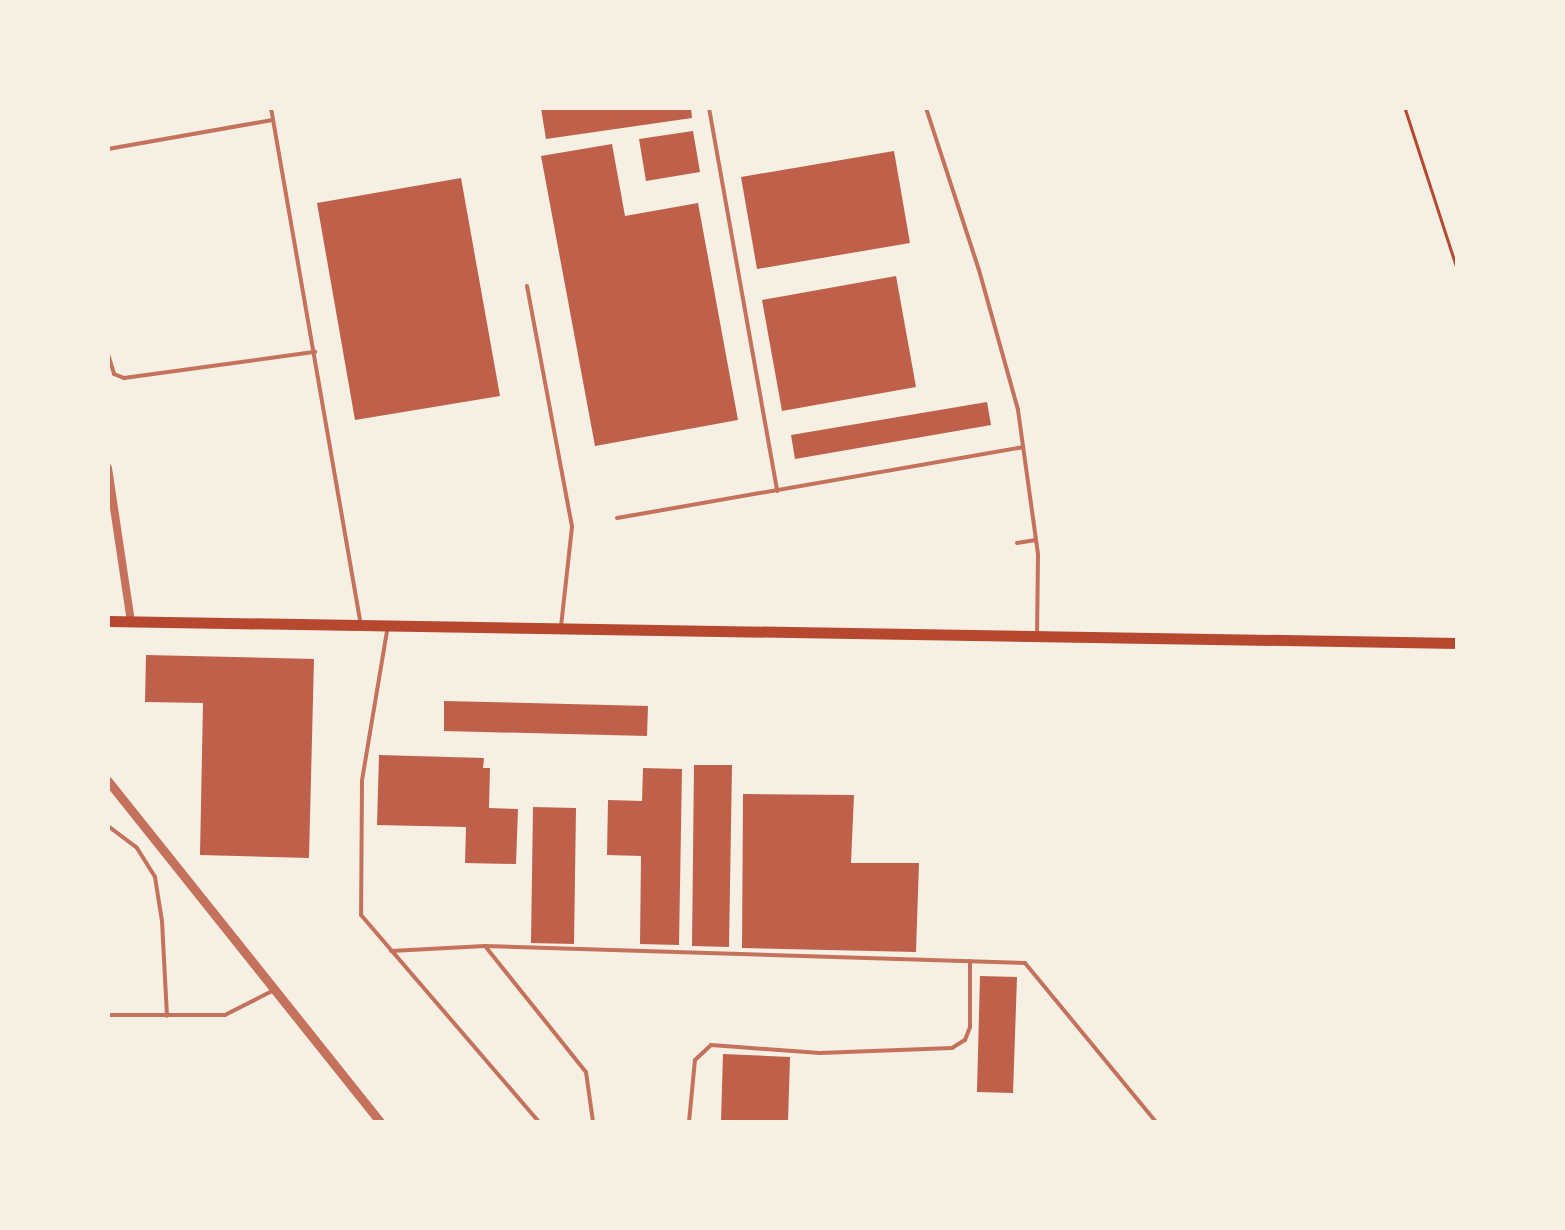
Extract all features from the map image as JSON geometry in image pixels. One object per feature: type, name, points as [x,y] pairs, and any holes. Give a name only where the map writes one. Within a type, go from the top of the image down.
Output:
[{"type":"main road","points":[[108,621],[1458,643]]},
{"type":"street","points":[[108,468],[131,621]]},
{"type":"street","points":[[108,781],[380,1122]]},
{"type":"lane","points":[[270,108],[361,626]]},
{"type":"lane","points":[[709,108],[777,491]]},
{"type":"lane","points":[[926,108],[979,270],[1018,410],[1036,540],[1040,600],[1037,636]]},
{"type":"lane","points":[[108,149],[272,120]]},
{"type":"lane","points":[[527,286],[572,526],[561,629]]},
{"type":"lane","points":[[108,354],[114,374],[124,378],[315,352]]},
{"type":"lane","points":[[617,518],[1023,447]]},
{"type":"lane","points":[[1017,543],[1036,540]]},
{"type":"lane","points":[[387,626],[362,781],[360,915],[539,1122]]},
{"type":"lane","points":[[108,826],[137,848],[155,877],[167,1016]]},
{"type":"lane","points":[[392,951],[484,946],[1025,963],[1156,1122]]},
{"type":"lane","points":[[484,946],[586,1072],[593,1122]]},
{"type":"lane","points":[[689,1122],[695,1060],[711,1045],[820,1053],[952,1048],[965,1040],[970,1027],[970,961]]},
{"type":"lane","points":[[108,1015],[225,1015],[274,990]]},
{"type":"path","points":[[1406,108],[1458,271]]},
{"type":"building","points":[[541,108],[691,108],[692,118],[546,139]]},
{"type":"building","points":[[693,131],[700,172],[646,181],[639,139]]},
{"type":"building","points":[[612,144],[625,216],[698,203],[738,420],[595,446],[541,156]]},
{"type":"building","points":[[894,151],[910,243],[757,269],[741,177]]},
{"type":"building","points":[[461,178],[500,396],[355,420],[317,203]]},
{"type":"building","points":[[896,276],[916,387],[782,411],[762,300]]},
{"type":"building","points":[[987,402],[991,425],[795,459],[791,435]]},
{"type":"building","points":[[146,655],[314,659],[309,858],[200,855],[203,703],[145,702]]},
{"type":"building","points":[[444,701],[648,706],[647,736],[444,731]]},
{"type":"building","points":[[379,755],[484,758],[483,768],[490,768],[489,808],[518,809],[516,864],[465,863],[466,827],[377,825]]},
{"type":"building","points":[[694,765],[732,765],[729,947],[692,946]]},
{"type":"building","points":[[643,768],[682,769],[679,945],[640,944],[641,856],[607,855],[608,800],[642,801]]},
{"type":"building","points":[[743,794],[854,795],[851,863],[919,863],[916,952],[742,948]]},
{"type":"building","points":[[533,807],[576,808],[574,944],[531,943]]},
{"type":"building","points":[[980,976],[1017,977],[1013,1093],[977,1092]]},
{"type":"building","points":[[723,1054],[790,1057],[788,1122],[721,1122]]}]
